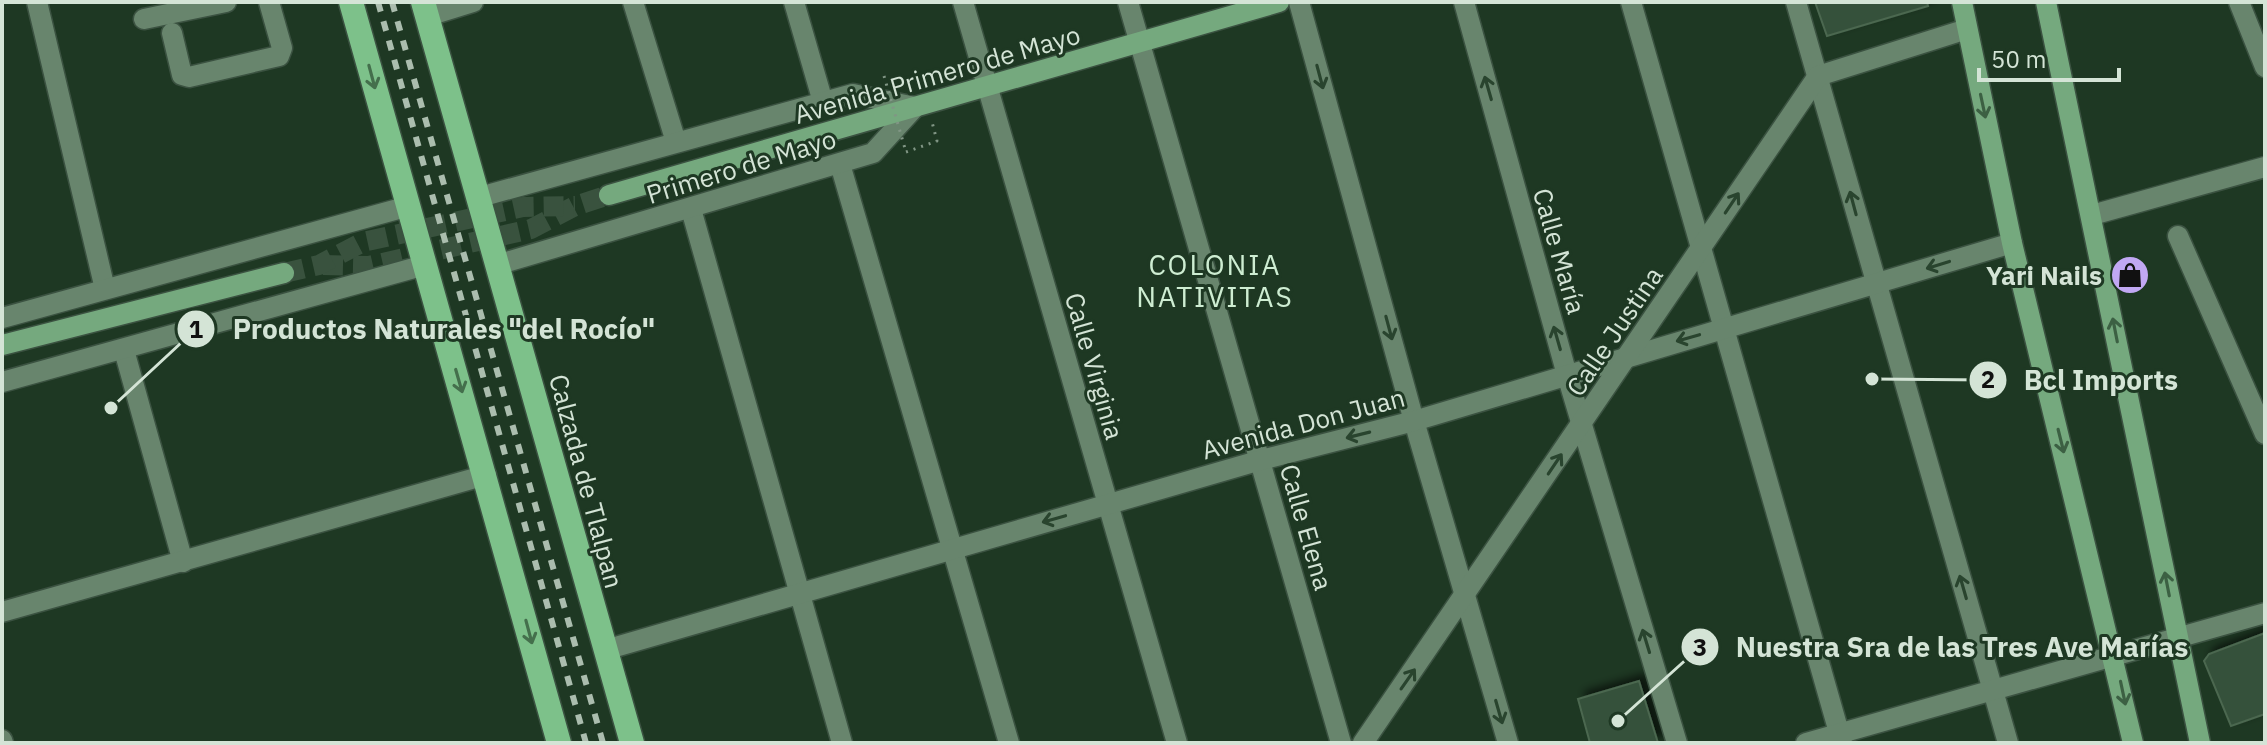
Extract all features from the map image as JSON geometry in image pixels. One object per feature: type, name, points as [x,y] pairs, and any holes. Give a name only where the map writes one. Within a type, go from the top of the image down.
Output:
[{"type":"highway","points":[[351,2],[559,743]]},
{"type":"highway","name":"Calzada de Tlalpan","points":[[426,9],[632,743]]},
{"type":"main road","name":"Avenida Primero de Mayo","points":[[609,195],[1279,2]]},
{"type":"main road","points":[[1962,2],[2012,243],[2114,654],[2133,743]]},
{"type":"main road","points":[[2046,2],[2200,743]]},
{"type":"main road","points":[[2,345],[284,273]]},
{"type":"street","points":[[37,2],[105,289]]},
{"type":"street","points":[[144,19],[226,2]]},
{"type":"street","points":[[172,33],[182,75],[189,77],[279,56],[282,48],[269,2]]},
{"type":"street","points":[[426,9],[473,2]]},
{"type":"street","points":[[633,2],[676,142]]},
{"type":"street","points":[[794,2],[823,102]]},
{"type":"street","name":"Calle Virginia","points":[[963,2],[1177,743]]},
{"type":"street","name":"Calle Elena","points":[[1128,2],[1341,743]]},
{"type":"street","points":[[1299,2],[1414,421],[1508,743]]},
{"type":"street","name":"Calle María","points":[[1464,2],[1567,375],[1677,743]]},
{"type":"street","points":[[1631,2],[1840,738]]},
{"type":"street","points":[[1796,2],[2008,743]]},
{"type":"street","points":[[2239,2],[2265,67]]},
{"type":"street","points":[[1818,76],[1967,29]]},
{"type":"street","name":"Calle Justina","points":[[1363,743],[1818,76]]},
{"type":"street","name":"Primero de Mayo","points":[[480,197],[853,94],[915,107]]},
{"type":"street","name":"Primero de Mayo","points":[[500,264],[873,153],[915,107]]},
{"type":"street","points":[[840,164],[1009,743]]},
{"type":"street","points":[[2092,215],[2265,167]]},
{"type":"street","points":[[2,318],[409,206]]},
{"type":"street","points":[[691,209],[842,743]]},
{"type":"street","points":[[2178,236],[2265,434]]},
{"type":"street","name":"Avenida Don Juan","points":[[605,650],[1261,460],[1414,421],[2012,243]]},
{"type":"street","points":[[2,382],[425,265]]},
{"type":"street","points":[[124,350],[183,562]]},
{"type":"street","points":[[2,612],[486,475]]},
{"type":"street","points":[[1806,743],[1840,738],[1992,689],[2265,613]]},
{"type":"path","points":[[884,76],[906,152],[937,141]]},
{"type":"building","points":[[1815,2],[1927,2],[1928,6],[1827,36]]},
{"type":"building","points":[[2265,633],[2265,714],[2231,726],[2204,661],[2209,654]]},
{"type":"building","points":[[1639,681],[1658,743],[1590,743],[1578,699]]},
{"type":"tunnel","points":[[323,265],[369,266],[531,229],[575,206],[609,195]]},
{"type":"tunnel","points":[[284,273],[319,265],[363,242],[523,207],[575,206]]},
{"type":"railway","points":[[378,2],[586,743]]},
{"type":"railway","points":[[392,2],[603,743]]},
{"type":"place","name":"Yari Nails","points":[[2130,275]]},
{"type":"place","name":"Bcl Imports","points":[[1872,379]]},
{"type":"place","name":"Productos Naturales \"del Rocío\"","points":[[111,408]]},
{"type":"place","name":"Nuestra Sra de las Tres Ave Marías","points":[[1618,721]]},
{"type":"district","name":"COLONIA NATIVITAS","points":[[1215,280]]}]
